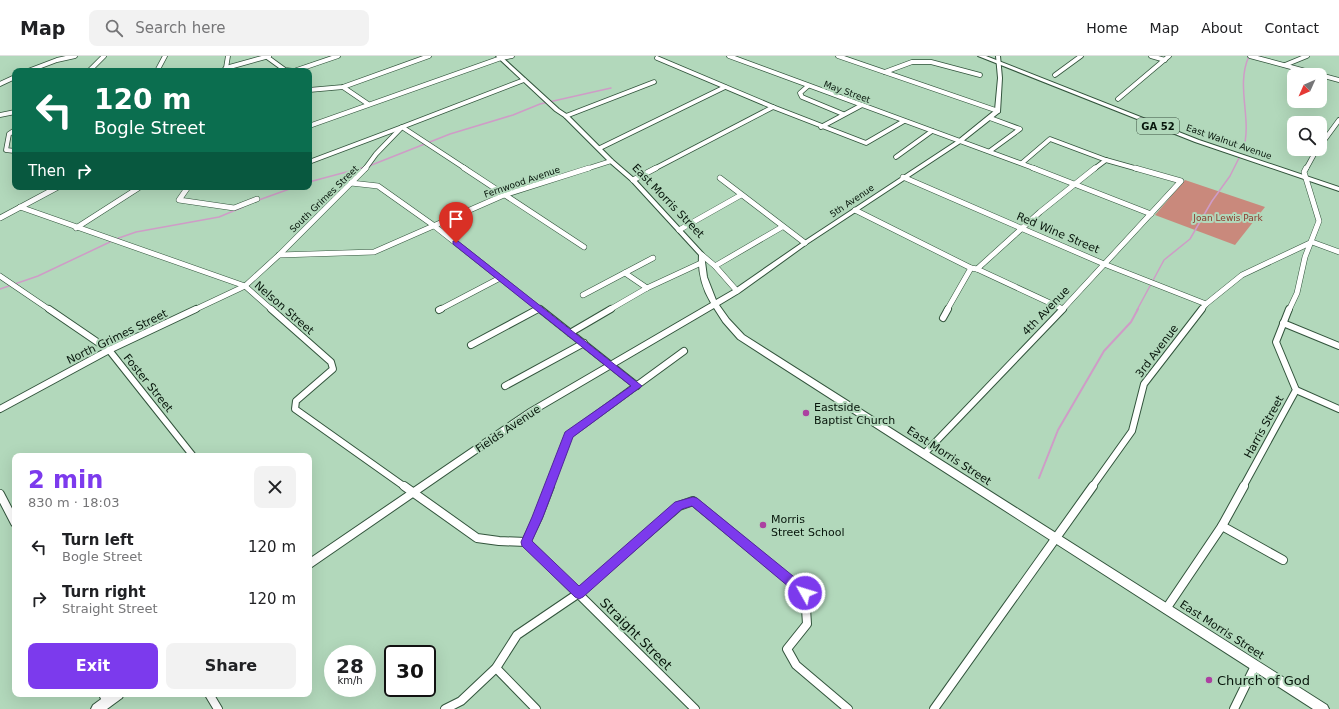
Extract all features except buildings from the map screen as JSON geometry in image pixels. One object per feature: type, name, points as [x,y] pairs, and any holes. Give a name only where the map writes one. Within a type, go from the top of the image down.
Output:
[{"type":"main road","name":"East Walnut Avenue","points":[[981,56],[997,58],[1170,131],[1305,175],[1339,189]]},
{"type":"main road","name":"East Morris Street","points":[[500,57],[566,116],[600,148],[611,161],[633,180],[702,255],[701,263],[714,305],[730,327],[741,337],[1323,709]]},
{"type":"main road","points":[[997,58],[1000,78],[998,111]]},
{"type":"main road","name":"5th Avenue","points":[[714,305],[737,291],[903,177],[960,141],[998,111]]},
{"type":"main road","name":"East Walnut Avenue","points":[[1305,175],[1339,183]]},
{"type":"main road","name":"Fields Avenue","points":[[312,563],[532,412],[714,305]]},
{"type":"main road","points":[[97,709],[105,698]]},
{"type":"street","points":[[36,68],[57,60],[75,56]]},
{"type":"street","points":[[92,68],[104,56]]},
{"type":"street","points":[[159,68],[165,56]]},
{"type":"street","points":[[224,68],[228,56]]},
{"type":"street","points":[[227,68],[268,56],[283,68]]},
{"type":"street","points":[[303,68],[338,56]]},
{"type":"street","points":[[312,90],[343,87],[429,56]]},
{"type":"street","points":[[312,125],[500,57],[512,56]]},
{"type":"street","points":[[664,56],[658,58],[773,108],[866,143],[904,121]]},
{"type":"street","name":"May Street","points":[[729,56],[862,106],[990,151],[1151,214]]},
{"type":"street","points":[[838,56],[998,111]]},
{"type":"street","points":[[1055,75],[1081,56]]},
{"type":"street","points":[[1151,56],[1165,60]]},
{"type":"street","points":[[1118,99],[1169,56]]},
{"type":"street","points":[[1250,56],[1339,80]]},
{"type":"street","points":[[1285,65],[1307,56]]},
{"type":"street","points":[[885,72],[919,60],[980,75]]},
{"type":"street","points":[[0,84],[12,78]]},
{"type":"street","name":"South Grimes Street","points":[[245,286],[279,255],[332,200],[364,170],[376,154],[402,126],[524,80]]},
{"type":"street","points":[[566,116],[654,82]]},
{"type":"street","points":[[808,86],[800,93],[802,97],[843,114]]},
{"type":"street","points":[[343,87],[368,104]]},
{"type":"street","points":[[600,148],[725,87]]},
{"type":"street","points":[[821,126],[862,106]]},
{"type":"street","points":[[633,180],[773,108]]},
{"type":"street","points":[[0,115],[12,113]]},
{"type":"street","points":[[990,118],[1020,129],[990,151]]},
{"type":"street","points":[[1327,136],[1339,120]]},
{"type":"street","points":[[312,161],[402,126],[584,247]]},
{"type":"street","points":[[896,157],[932,131]]},
{"type":"street","points":[[12,132],[9,134],[6,150],[12,151]]},
{"type":"street","points":[[1022,163],[1050,139],[1106,160]]},
{"type":"street","points":[[1305,175],[1314,156]]},
{"type":"street","points":[[943,318],[974,268],[1020,227],[1073,184],[1106,160]]},
{"type":"street","name":"4th Avenue","points":[[924,454],[1063,309],[1181,181],[1106,160]]},
{"type":"street","name":"Fernwood Avenue","points":[[279,255],[374,252],[504,195],[611,161]]},
{"type":"street","name":"Harris Street","points":[[1166,609],[1222,526],[1296,390],[1276,342],[1283,322],[1297,293],[1305,257],[1319,221],[1305,175]]},
{"type":"street","name":"Red Wine Street","points":[[903,177],[1104,264],[1206,304]]},
{"type":"street","points":[[720,178],[782,227],[805,243]]},
{"type":"street","points":[[351,183],[378,186],[433,225],[637,386]]},
{"type":"street","points":[[0,218],[52,190]]},
{"type":"street","points":[[76,228],[135,190]]},
{"type":"street","points":[[186,190],[179,200],[212,206],[234,208],[257,199]]},
{"type":"street","points":[[679,230],[741,195]]},
{"type":"street","name":"Nelson Street","points":[[20,207],[76,228],[245,286],[331,362],[333,369],[296,401],[295,409],[414,493]]},
{"type":"street","points":[[855,210],[974,268],[1063,309]]},
{"type":"street","points":[[715,266],[782,227]]},
{"type":"street","points":[[1312,242],[1339,252]]},
{"type":"street","name":"3rd Avenue","points":[[934,709],[1132,431],[1144,384],[1206,304],[1242,275],[1312,242]]},
{"type":"street","points":[[702,255],[715,266],[737,291]]},
{"type":"street","points":[[583,295],[654,258]]},
{"type":"street","points":[[570,333],[647,288],[701,263]]},
{"type":"street","points":[[625,273],[647,288]]},
{"type":"street","name":"Foster Street","points":[[0,276],[109,350],[191,453]]},
{"type":"street","points":[[440,310],[500,278]]},
{"type":"street","name":"North Grimes Street","points":[[0,409],[109,350],[245,286]]},
{"type":"street","points":[[471,345],[538,308]]},
{"type":"street","points":[[1283,322],[1339,346]]},
{"type":"street","points":[[505,386],[584,343]]},
{"type":"street","points":[[414,493],[477,538],[499,541],[526,542],[538,517],[569,435],[684,352]]},
{"type":"street","points":[[1296,390],[1339,409]]},
{"type":"street","points":[[0,494],[12,517]]},
{"type":"street","points":[[445,709],[461,701],[496,668],[517,635],[579,594],[679,506],[693,501],[805,593],[807,624],[787,649],[796,665],[848,709]]},
{"type":"street","points":[[1222,526],[1283,560]]},
{"type":"street","name":"Straight Street","points":[[526,542],[695,709]]},
{"type":"street","points":[[1234,709],[1255,666]]},
{"type":"street","points":[[496,668],[536,709]]},
{"type":"street","points":[[211,697],[218,709]]},
{"type":"green space","name":"Joan Lewis Park","points":[[1185,180],[1265,207],[1235,245],[1155,215]]},
{"type":"waterway","points":[[1243,150],[1246,138],[1244,79],[1245,68],[1249,56]]},
{"type":"waterway","points":[[369,166],[450,134],[513,115],[540,104],[611,88]]},
{"type":"waterway","points":[[1137,310],[1164,260],[1190,239],[1212,201],[1230,176],[1239,158]]},
{"type":"waterway","points":[[312,181],[365,167]]},
{"type":"waterway","points":[[256,201],[287,190]]},
{"type":"waterway","points":[[116,239],[136,232],[219,217],[243,207]]},
{"type":"waterway","points":[[0,289],[38,276],[112,241]]},
{"type":"waterway","points":[[1039,478],[1058,430],[1104,351],[1131,322],[1138,309]]},
{"type":"place","name":"Eastside Baptist Church","points":[[806,413]]},
{"type":"place","name":"Morris Street School","points":[[763,525]]},
{"type":"place","name":"Church of God","points":[[1209,680]]},
{"type":"route","points":[[456,243],[637,386],[569,435],[538,517],[526,542],[579,594],[679,506],[693,501],[805,593]]}]
